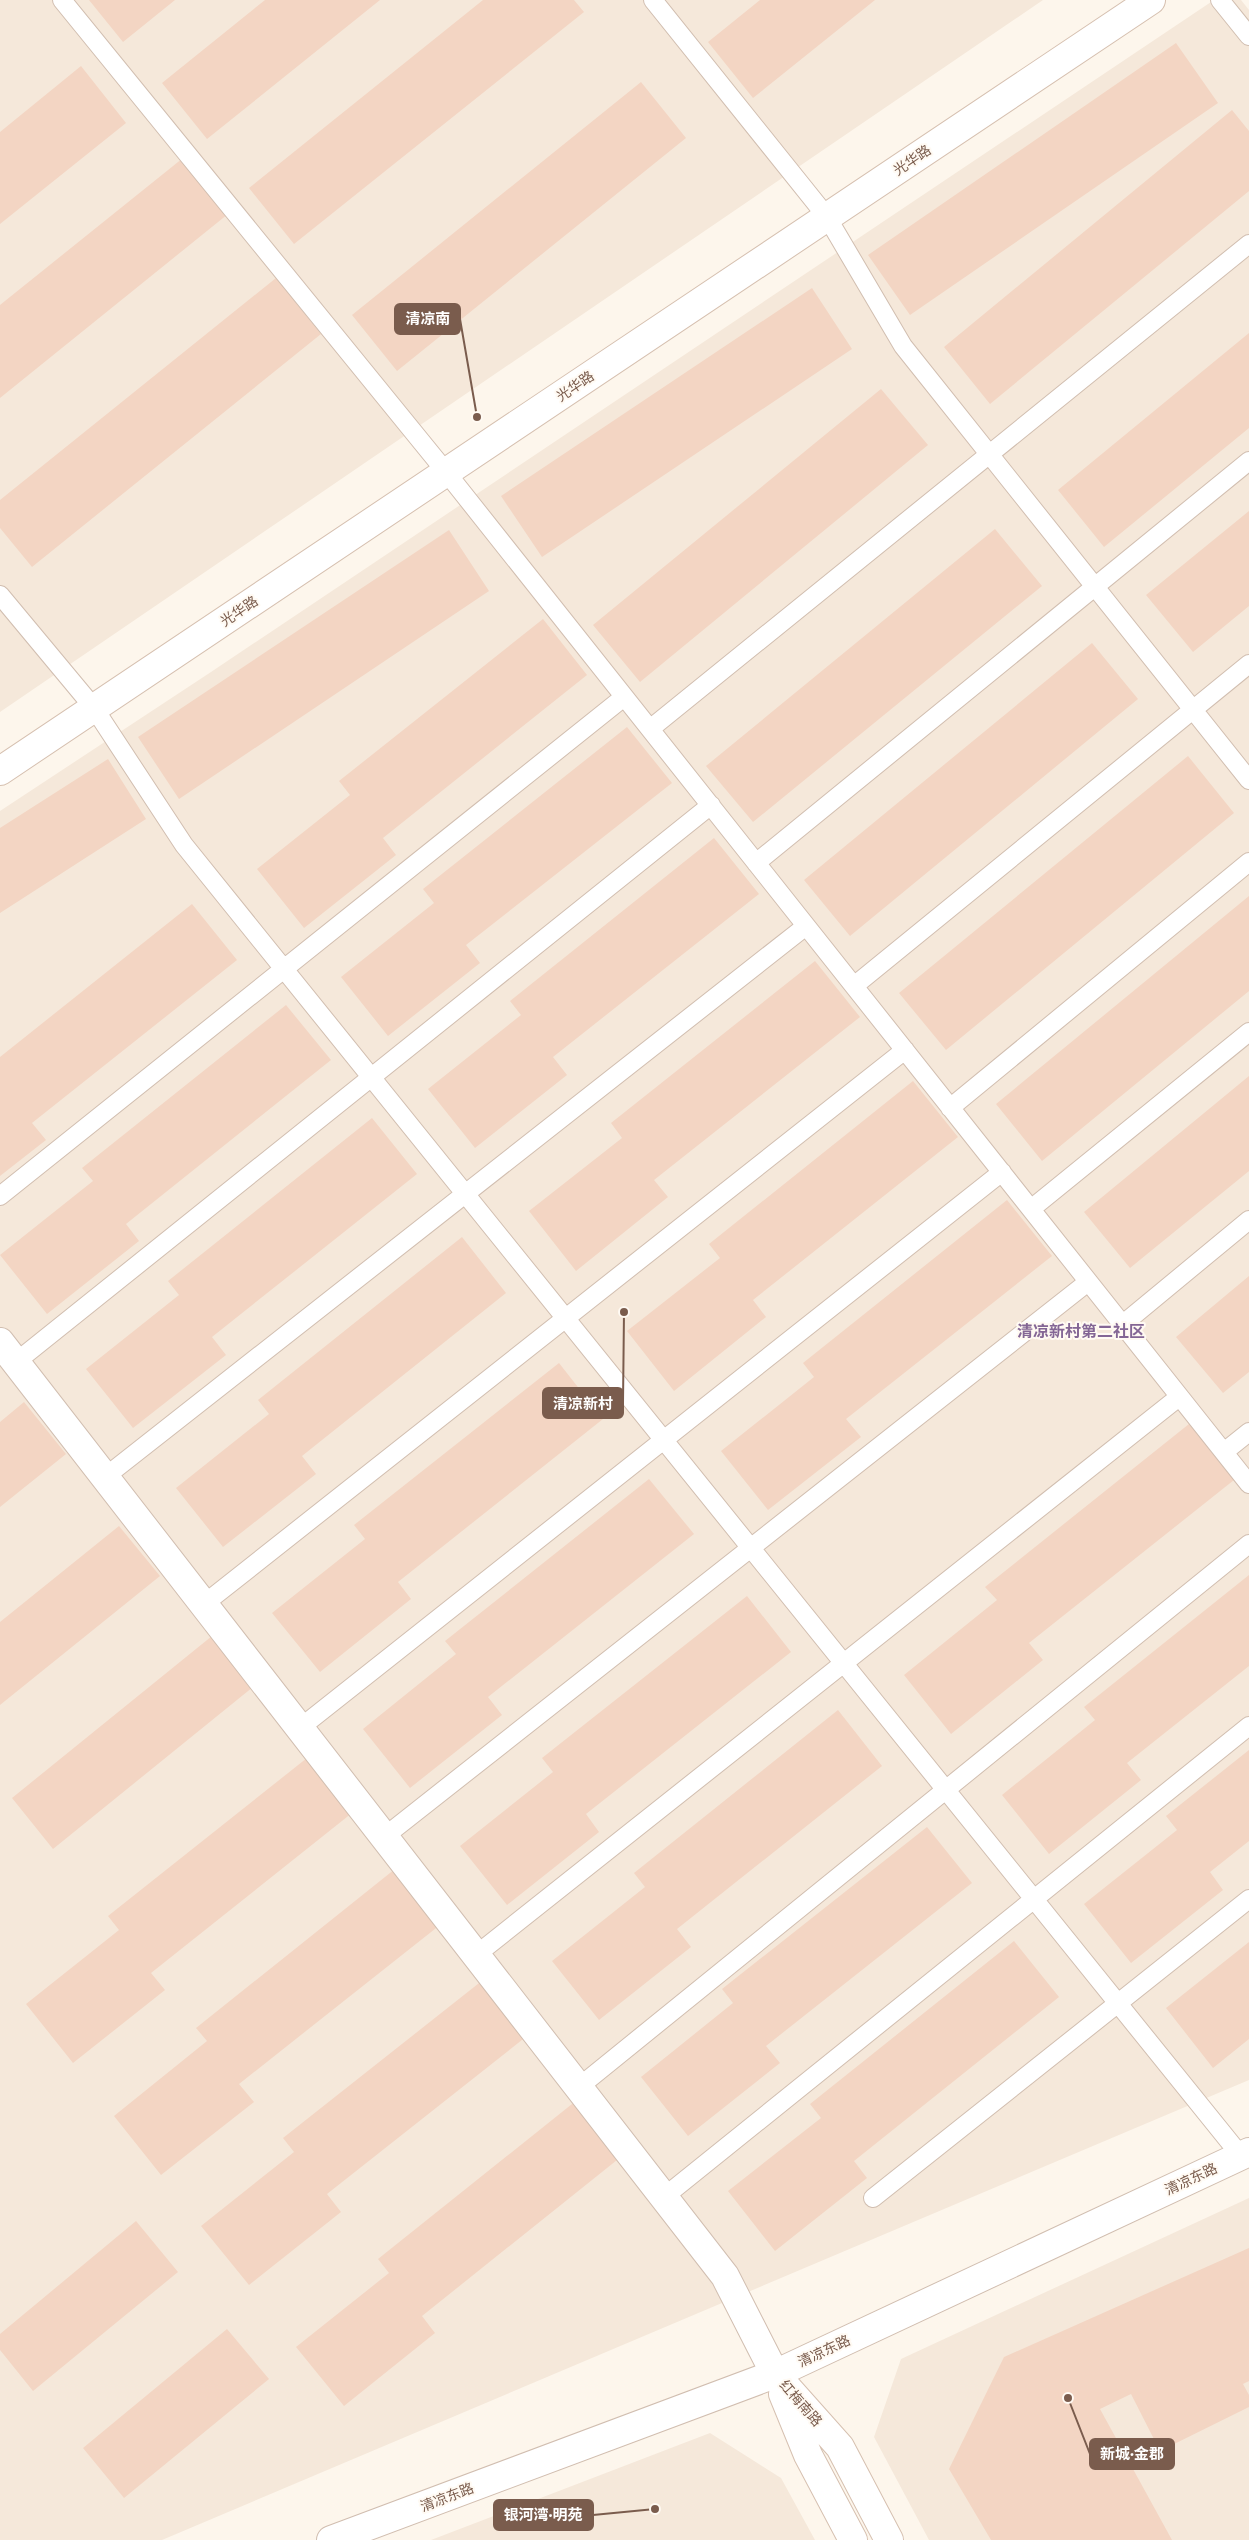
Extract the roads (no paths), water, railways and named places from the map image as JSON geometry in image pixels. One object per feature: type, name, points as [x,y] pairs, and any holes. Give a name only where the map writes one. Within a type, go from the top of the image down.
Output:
[{"type":"street","name":"光华路","points":[[0,771],[1150,0]]},
{"type":"street","points":[[8,1352],[725,2276],[775,2374]]},
{"type":"street","name":"清凉东路","points":[[334,2539],[775,2374],[1245,2154]]},
{"type":"street","name":"红梅南路","points":[[775,2374],[808,2456],[853,2540]]},
{"type":"street","name":"红梅南路","points":[[775,2374],[840,2447],[889,2540]]},
{"type":"lane","points":[[62,0],[446,472],[1249,1484]]},
{"type":"lane","points":[[653,0],[827,217],[904,346],[1249,780]]},
{"type":"lane","points":[[1220,0],[1249,36]]},
{"type":"lane","points":[[650,729],[1249,244]]},
{"type":"lane","points":[[756,863],[1249,460]]},
{"type":"lane","points":[[0,595],[94,708],[184,845],[1034,1900],[1245,2154]]},
{"type":"lane","points":[[854,986],[1249,664]]},
{"type":"lane","points":[[0,1196],[624,697]]},
{"type":"lane","points":[[8,1352],[372,1077],[710,805]]},
{"type":"lane","points":[[950,1108],[1249,862]]},
{"type":"lane","points":[[105,1477],[806,926]]},
{"type":"lane","points":[[1031,1209],[1249,1032]]},
{"type":"lane","points":[[204,1604],[904,1050]]},
{"type":"lane","points":[[300,1728],[1002,1172]]},
{"type":"lane","points":[[1122,1324],[1249,1220]]},
{"type":"lane","points":[[384,1837],[1088,1282]]},
{"type":"lane","points":[[476,1955],[1179,1397]]},
{"type":"lane","points":[[1224,1452],[1249,1432]]},
{"type":"lane","points":[[579,2087],[1249,1544]]},
{"type":"lane","points":[[664,2197],[1249,1726]]},
{"type":"lane","points":[[873,2198],[1249,1899]]},
{"type":"place","name":"清凉南","points":[[477,417]]},
{"type":"place","name":"清凉新村","points":[[624,1312]]},
{"type":"place","name":"新城·金郡","points":[[1068,2398]]},
{"type":"place","name":"银河湾·明苑","points":[[655,2509]]},
{"type":"district","name":"清凉新村第二社区","points":[[1081,1331]]}]
